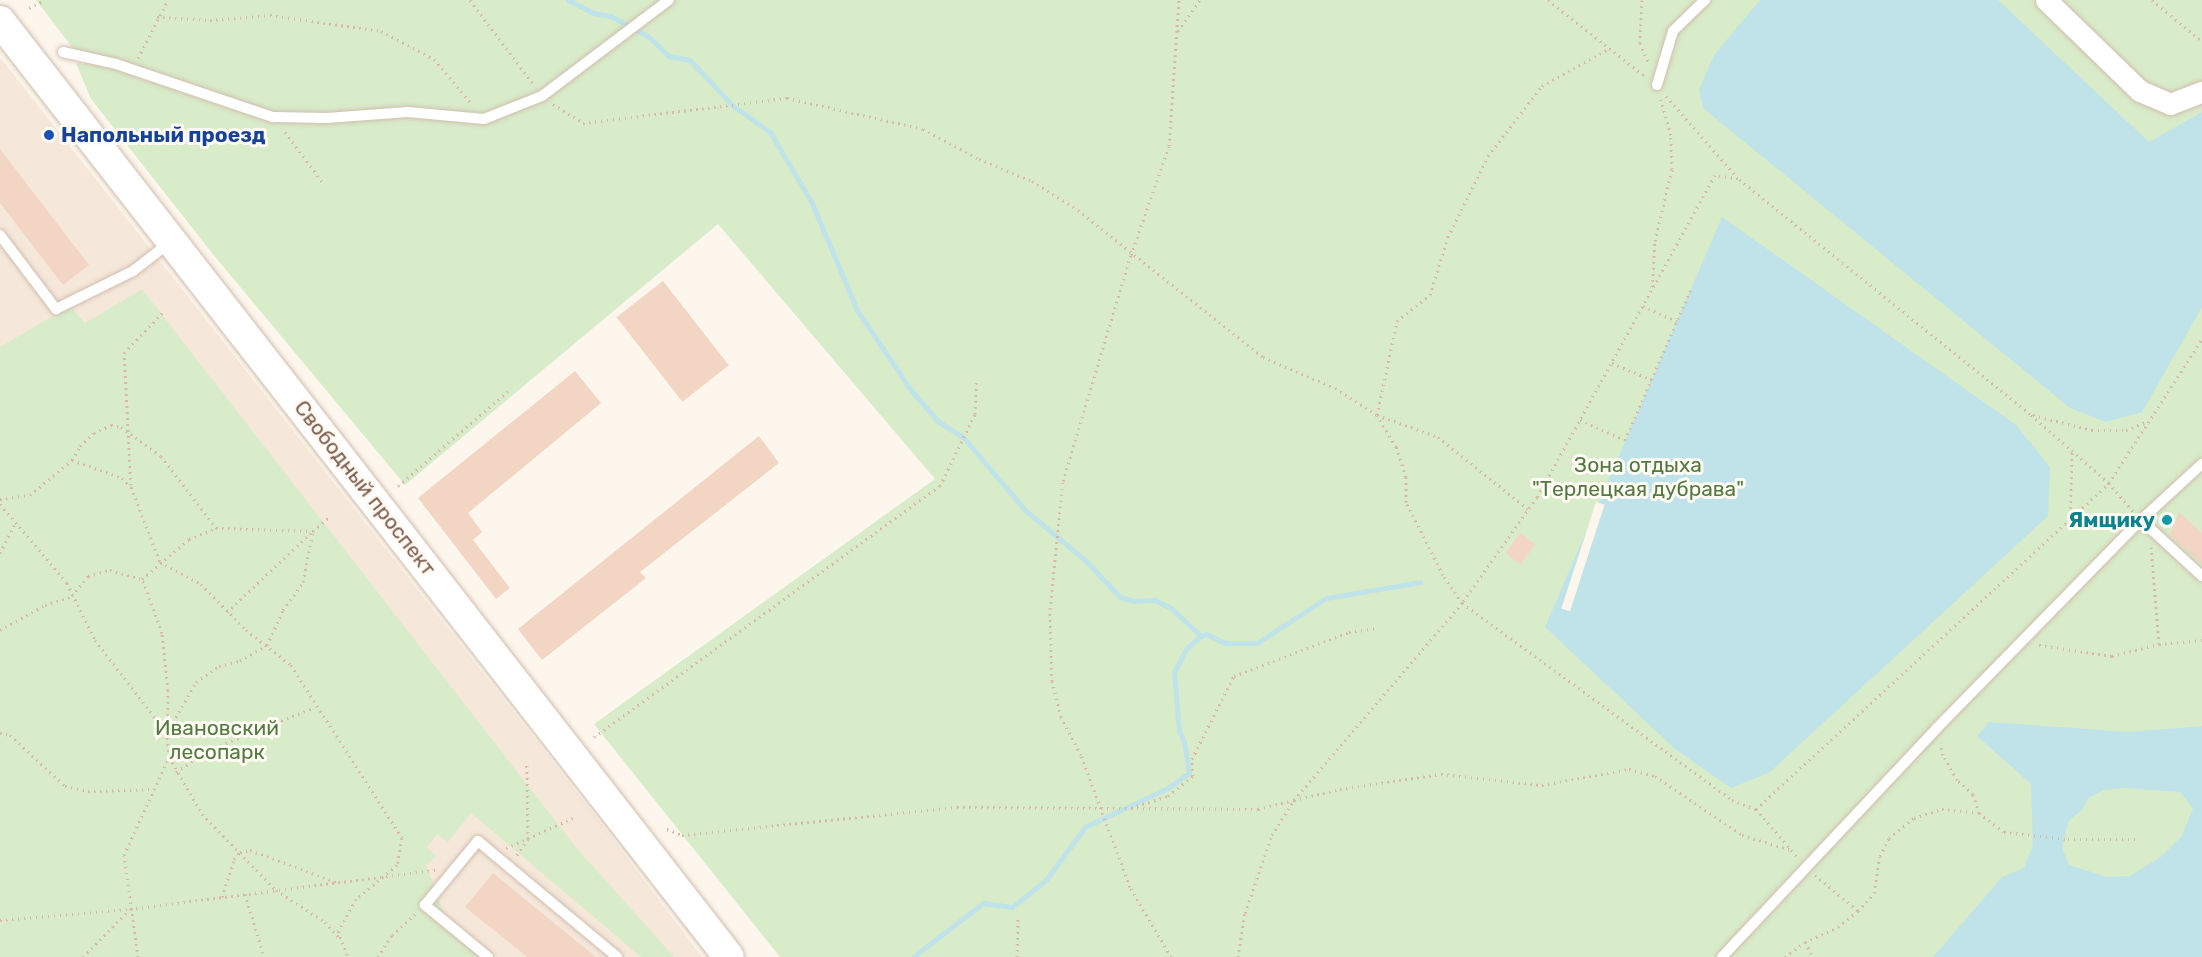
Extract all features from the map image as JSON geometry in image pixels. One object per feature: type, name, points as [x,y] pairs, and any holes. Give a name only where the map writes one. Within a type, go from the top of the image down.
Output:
[{"type":"main road","name":"Свободный проспект","points":[[0,21],[173,240],[729,957]]},
{"type":"street","points":[[2046,0],[2139,91],[2170,104],[2202,92]]},
{"type":"lane","points":[[63,52],[132,71],[273,117],[327,118],[408,112],[484,118],[542,96],[669,0]]},
{"type":"lane","points":[[1657,86],[1673,31],[1705,0]]},
{"type":"lane","points":[[0,236],[56,309],[133,271],[173,240]]},
{"type":"lane","points":[[1722,957],[1937,728],[2145,524],[2202,464]]},
{"type":"lane","points":[[2145,524],[2202,576]]},
{"type":"lane","points":[[489,957],[425,905],[478,841],[617,957]]},
{"type":"path","points":[[29,8],[45,0]]},
{"type":"path","points":[[132,71],[157,17],[168,0]]},
{"type":"path","points":[[470,0],[542,96],[583,123],[787,98],[923,129],[1032,181],[1078,210],[1131,255],[1263,357],[1335,388],[1377,415],[1438,436],[1528,509]]},
{"type":"path","points":[[1171,957],[1130,887],[1101,806],[1056,699],[1052,681],[1050,609],[1063,481],[1131,255],[1169,146],[1179,0]]},
{"type":"path","points":[[1177,32],[1200,0]]},
{"type":"path","points":[[1548,0],[1657,86],[1738,178],[2030,414],[2109,483],[2145,524],[2159,644]]},
{"type":"path","points":[[1642,0],[1640,43],[1657,86],[1671,135],[1672,169],[1655,240],[1652,289]]},
{"type":"path","points":[[2152,0],[2202,41]]},
{"type":"path","points":[[157,17],[210,20],[270,15],[381,32],[434,59],[484,118]]},
{"type":"path","points":[[1610,48],[1542,86],[1488,156],[1448,237],[1430,296],[1397,321],[1377,415],[1396,447],[1406,477],[1406,502],[1443,576],[1462,603],[1732,800],[1756,809],[1805,867],[1858,911]]},
{"type":"path","points":[[273,117],[323,183]]},
{"type":"path","points":[[1238,957],[1245,913],[1272,835],[1294,800],[1462,603],[1528,509],[1580,420],[1715,175],[1738,178]]},
{"type":"path","points":[[1580,420],[1625,440],[1691,289]]},
{"type":"path","points":[[1643,305],[1677,321]]},
{"type":"path","points":[[164,311],[124,353],[131,487],[160,562],[201,584],[227,612],[291,665],[315,707],[402,838],[397,866],[356,899],[338,931],[339,938]]},
{"type":"path","points":[[1756,809],[2109,483],[2202,339]]},
{"type":"path","points":[[1611,363],[1652,380]]},
{"type":"path","points":[[594,737],[940,486],[975,414],[976,381]]},
{"type":"path","points":[[398,486],[508,391]]},
{"type":"path","points":[[2030,414],[2092,430],[2126,430],[2150,420]]},
{"type":"path","points":[[0,499],[30,495],[72,460],[80,446],[94,433],[111,425],[161,456],[216,528]]},
{"type":"path","points":[[2070,520],[2073,451]]},
{"type":"path","points":[[72,460],[122,478],[131,487]]},
{"type":"path","points":[[0,504],[68,583],[72,596],[95,640],[167,734]]},
{"type":"path","points":[[227,612],[329,517]]},
{"type":"path","points":[[0,553],[16,522]]},
{"type":"path","points":[[142,579],[189,539],[216,528],[313,531]]},
{"type":"path","points":[[167,734],[196,682],[219,666],[240,661],[267,645],[283,610],[303,582],[313,531]]},
{"type":"path","points":[[0,630],[45,605],[72,596],[88,576],[110,570],[142,579]]},
{"type":"path","points":[[142,579],[162,633],[168,690],[169,757],[176,772],[202,814],[276,890],[325,922],[339,938],[348,957]]},
{"type":"path","points":[[1129,808],[1168,796],[1193,776],[1192,759],[1234,676],[1349,632],[1378,628]]},
{"type":"path","points":[[2023,642],[2112,656],[2159,644],[2202,640]]},
{"type":"path","points":[[176,772],[209,750],[315,707]]},
{"type":"path","points":[[1937,728],[1943,755],[1957,780],[1972,794],[1979,813]]},
{"type":"path","points":[[0,733],[10,735],[65,786],[88,791],[154,789]]},
{"type":"path","points":[[138,957],[124,855],[169,757]]},
{"type":"path","points":[[509,866],[528,839],[527,765]]},
{"type":"path","points":[[667,829],[682,835],[957,807],[1101,806],[1258,809],[1294,800],[1441,774],[1542,784],[1629,768],[1655,776],[1742,835],[1791,850]]},
{"type":"path","points":[[1785,957],[1805,942],[1838,927],[1858,911],[1874,893],[1880,856],[1889,838],[1914,818],[1942,809],[1979,813],[2004,832],[2068,839],[2137,839]]},
{"type":"path","points":[[493,853],[573,818]]},
{"type":"path","points":[[240,852],[250,850],[338,883]]},
{"type":"path","points":[[222,897],[240,852]]},
{"type":"path","points":[[0,920],[130,909],[456,868]]},
{"type":"path","points":[[245,894],[264,957]]},
{"type":"path","points":[[378,957],[392,935],[425,905]]},
{"type":"path","points":[[83,957],[130,909]]},
{"type":"path","points":[[1017,957],[1018,917]]},
{"type":"path","points":[[1805,942],[1813,957]]},
{"type":"shaded area","name":"Ивановский лесопарк","points":[[0,57],[603,826],[702,957],[0,957]]},
{"type":"green space","name":"Зона отдыха \"Терлецкая дубрава\"","points":[[36,0],[2202,0],[2202,957],[780,957],[594,724],[935,479],[718,224],[405,485],[212,253],[91,99],[76,63],[85,64]]},
{"type":"green space","name":"Ивановский лесопарк","points":[[142,289],[575,846],[674,957],[641,957],[471,813],[448,842],[437,834],[427,848],[437,856],[426,865],[444,914],[489,957],[0,957],[0,347],[70,306],[85,323]]},
{"type":"water","points":[[1760,0],[1998,0],[2149,142],[2202,112],[2202,307],[2142,412],[2106,422],[2070,408],[1703,108],[1699,90],[1714,55]]},
{"type":"water","points":[[1722,217],[2016,425],[2050,467],[2048,516],[1770,772],[1731,788],[1675,749],[1545,627]]},
{"type":"water","points":[[1989,722],[2128,732],[2202,726],[2202,957],[1933,957],[2002,877],[2024,868],[2033,845],[2031,784],[1977,736]],"holes":[[[2125,788],[2180,792],[2193,808],[2182,836],[2162,856],[2130,876],[2107,877],[2069,865],[2062,848],[2068,822],[2083,809],[2088,798],[2104,790]]]},
{"type":"pier","points":[[1596,502],[1605,505],[1570,611],[1561,609]]},
{"type":"building","points":[[0,149],[89,265],[63,285],[0,203]]},
{"type":"building","points":[[663,281],[729,365],[682,402],[617,317]]},
{"type":"building","points":[[575,371],[601,403],[468,513],[482,532],[473,540],[510,588],[496,599],[418,498]]},
{"type":"building","points":[[759,436],[779,463],[640,572],[646,578],[542,660],[518,629]]},
{"type":"building","points":[[2179,512],[2202,533],[2202,564],[2170,535]]},
{"type":"building","points":[[1520,533],[1535,544],[1521,564],[1505,553]]},
{"type":"building","points":[[493,873],[596,957],[527,957],[465,907]]},
{"type":"waterway","points":[[568,0],[594,13],[611,16],[649,37],[669,56],[690,60],[732,105],[770,132],[811,201],[857,310],[910,389],[939,422],[963,437],[1026,511],[1084,559],[1120,597],[1133,601],[1155,600],[1171,608],[1201,636]]},
{"type":"waterway","points":[[913,957],[983,903],[1012,907],[1046,880],[1085,827],[1168,788],[1189,773],[1184,742],[1179,731],[1174,672],[1187,648],[1201,636],[1206,634],[1225,643],[1257,643],[1326,598],[1421,582]]},
{"type":"place","name":"Напольный проезд","points":[[49,135]]},
{"type":"place","name":"Ямщику","points":[[2167,520]]}]
